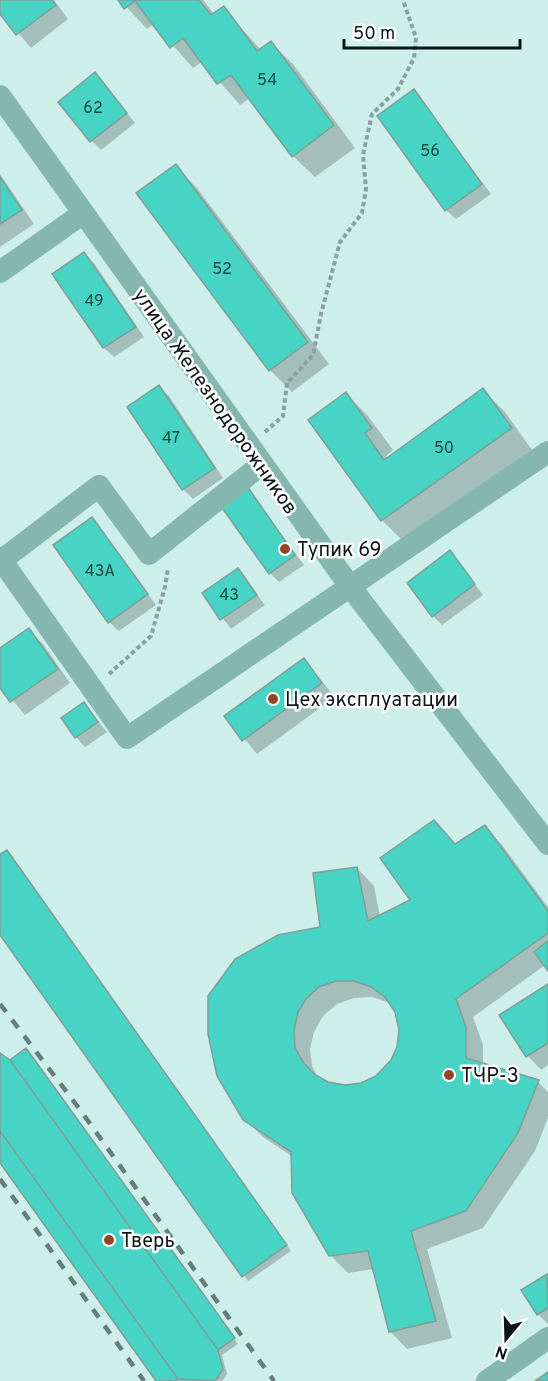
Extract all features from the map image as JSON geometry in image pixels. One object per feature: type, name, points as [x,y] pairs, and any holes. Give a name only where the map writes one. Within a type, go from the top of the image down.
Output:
[{"type":"street","name":"улица Железнодорожников","points":[[0,96],[82,214],[349,585],[548,844]]},
{"type":"street","points":[[0,272],[82,214]]},
{"type":"street","points":[[255,456],[172,536],[149,555],[99,486],[1,559],[127,738],[349,585],[548,452]]},
{"type":"street","points":[[487,1381],[548,1338]]},
{"type":"path","points":[[255,456],[283,416],[287,383],[313,355],[340,242],[362,213],[366,189],[363,155],[372,114],[398,89],[414,58],[416,38],[403,0]]},
{"type":"path","points":[[94,688],[151,636],[165,587],[172,536]]},
{"type":"building","points":[[0,0],[52,0],[56,5],[16,35],[0,14]]},
{"type":"building","points":[[118,0],[199,0],[211,15],[224,6],[257,51],[271,41],[334,125],[292,157],[231,75],[217,84],[183,38],[170,48],[135,1],[124,9]]},
{"type":"building","points":[[95,72],[127,113],[90,142],[58,102]]},
{"type":"building","points":[[414,89],[482,184],[445,211],[377,116]]},
{"type":"building","points":[[176,164],[308,342],[269,371],[136,193]]},
{"type":"building","points":[[0,177],[22,210],[0,224]]},
{"type":"building","points":[[84,252],[136,327],[103,348],[52,274]]},
{"type":"building","points":[[159,385],[215,468],[182,490],[127,407]]},
{"type":"building","points":[[483,388],[512,428],[381,521],[308,420],[346,392],[372,428],[365,433],[384,460]]},
{"type":"building","points":[[247,486],[295,555],[269,574],[220,505]]},
{"type":"building","points":[[92,517],[148,594],[108,623],[53,545]]},
{"type":"building","points":[[450,550],[475,584],[432,617],[407,583]]},
{"type":"building","points":[[238,568],[257,595],[220,620],[202,593]]},
{"type":"building","points":[[29,628],[58,669],[10,702],[0,688],[0,648]]},
{"type":"building","name":"Цех эксплуатации","points":[[304,658],[322,683],[242,741],[224,716]]},
{"type":"building","points":[[84,702],[98,722],[75,738],[61,718]]},
{"type":"building","name":"ТЧР-3","points":[[434,820],[455,844],[485,825],[548,911],[548,933],[456,999],[466,1027],[466,1058],[539,1080],[518,1133],[466,1211],[411,1231],[436,1321],[389,1332],[368,1251],[329,1256],[292,1193],[291,1152],[243,1120],[217,1076],[208,1034],[208,996],[235,959],[278,935],[320,927],[313,873],[357,867],[368,921],[410,900],[380,858]],"holes":[[[336,981],[354,981],[371,987],[385,997],[395,1012],[399,1030],[397,1047],[391,1060],[376,1076],[361,1083],[345,1085],[328,1082],[314,1074],[303,1062],[295,1047],[294,1031],[298,1012],[306,999],[319,987]]]},
{"type":"building","points":[[7,850],[287,1245],[242,1277],[0,935],[0,854]]},
{"type":"building","points":[[548,941],[548,971],[534,952]]},
{"type":"building","points":[[548,984],[548,1043],[526,1057],[499,1015]]},
{"type":"building","points":[[26,1048],[235,1338],[218,1350],[10,1060]]},
{"type":"building","name":"Тверь","points":[[0,1053],[10,1060],[218,1350],[223,1369],[215,1381],[178,1379],[0,1131]]},
{"type":"building","points":[[0,1131],[178,1379],[156,1381],[0,1163]]},
{"type":"building","points":[[547,1274],[548,1308],[537,1315],[521,1290]]},
{"type":"building","points":[[548,1372],[548,1381],[535,1381]]},
{"type":"railway","points":[[0,1004],[78,1107],[274,1381]]},
{"type":"railway","points":[[0,1179],[144,1381]]},
{"type":"place","name":"Тупик 69","points":[[285,549]]},
{"type":"place","name":"Цех эксплуатации","points":[[273,699]]},
{"type":"place","name":"ТЧР-3","points":[[449,1075]]},
{"type":"place","name":"Тверь","points":[[109,1240]]}]
